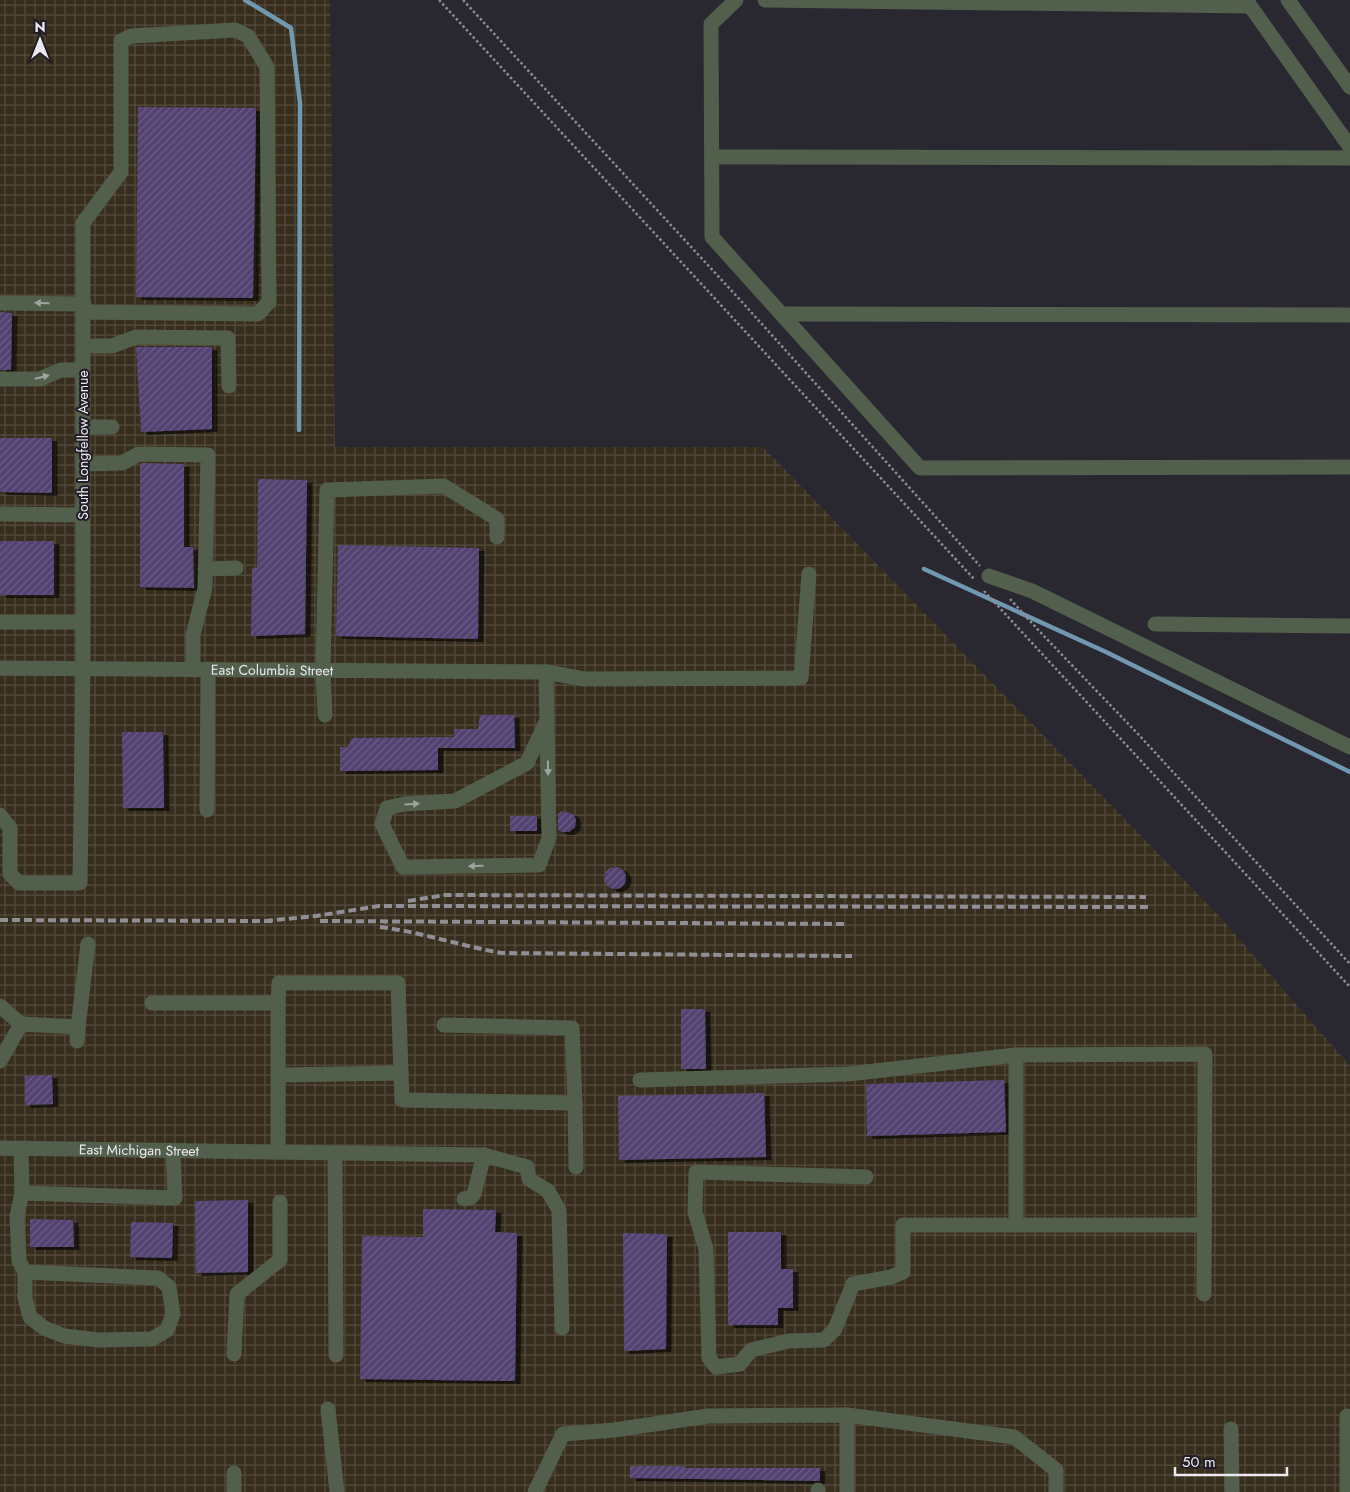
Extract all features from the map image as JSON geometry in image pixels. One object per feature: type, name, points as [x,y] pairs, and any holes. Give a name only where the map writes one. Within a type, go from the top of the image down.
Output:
[{"type":"street","points":[[736,0],[711,24],[712,238],[920,468],[1350,467]]},
{"type":"street","points":[[764,0],[1248,3],[1350,147]]},
{"type":"street","points":[[1288,0],[1350,87]]},
{"type":"street","name":"South Longfellow Avenue","points":[[0,815],[10,828],[10,874],[19,883],[80,883],[83,668],[83,222],[121,172],[121,42],[131,36],[235,30],[248,36],[268,67],[269,302],[258,314],[84,308]]},
{"type":"street","points":[[712,157],[1350,158]]},
{"type":"street","points":[[0,303],[84,308]]},
{"type":"street","points":[[782,314],[1350,315]]},
{"type":"street","points":[[84,346],[112,346],[136,337],[228,338],[229,386]]},
{"type":"street","points":[[0,379],[40,379],[61,370],[83,370]]},
{"type":"street","points":[[83,427],[112,427]]},
{"type":"street","points":[[83,464],[122,463],[139,454],[208,455],[205,588],[193,635],[201,669],[207,810]]},
{"type":"street","points":[[325,714],[323,670],[327,490],[444,486],[497,519],[497,537]]},
{"type":"street","points":[[0,514],[83,515]]},
{"type":"street","points":[[205,569],[236,568]]},
{"type":"street","name":"East Columbia Street","points":[[0,668],[546,672],[584,679],[801,678],[809,574]]},
{"type":"street","points":[[989,576],[1032,590],[1350,746]]},
{"type":"street","points":[[0,622],[83,622]]},
{"type":"street","points":[[1155,624],[1350,626]]},
{"type":"street","points":[[546,672],[547,720],[549,838],[539,865],[403,867],[382,824],[387,808],[404,804],[455,801],[527,763],[547,720]]},
{"type":"street","points":[[0,1006],[21,1024],[78,1034],[88,944]]},
{"type":"street","points":[[278,1152],[279,984],[398,983],[402,1100],[574,1104]]},
{"type":"street","points":[[152,1003],[278,1003]]},
{"type":"street","points":[[0,1060],[21,1024]]},
{"type":"street","points":[[444,1025],[572,1028],[576,1167]]},
{"type":"street","points":[[640,1080],[848,1074],[1016,1055],[1205,1054],[1204,1294]]},
{"type":"street","points":[[1016,1055],[1016,1225]]},
{"type":"street","points":[[279,1075],[401,1073]]},
{"type":"street","name":"East Michigan Street","points":[[0,1148],[484,1154],[527,1168],[529,1179],[548,1191],[559,1210],[562,1328]]},
{"type":"street","points":[[21,1148],[22,1193],[17,1216],[20,1261],[25,1272],[25,1298],[30,1317],[44,1328],[64,1336],[99,1340],[152,1339],[167,1330],[173,1314],[173,1301],[169,1287],[158,1278],[25,1272]]},
{"type":"street","points":[[22,1193],[175,1198],[173,1151]]},
{"type":"street","points":[[335,1153],[336,1355]]},
{"type":"street","points":[[464,1199],[470,1198],[474,1194],[484,1154]]},
{"type":"street","points":[[866,1177],[696,1172],[695,1212],[706,1249],[709,1358],[716,1367],[740,1364],[750,1350],[789,1341],[824,1340],[835,1329],[853,1284],[903,1272],[903,1225],[1204,1225]]},
{"type":"street","points":[[234,1354],[237,1294],[280,1260],[280,1202]]},
{"type":"street","points":[[328,1408],[337,1492]]},
{"type":"street","points":[[847,1415],[847,1492]]},
{"type":"street","points":[[535,1492],[563,1434],[614,1430],[708,1416],[847,1415],[1014,1437],[1056,1470],[1056,1492]]},
{"type":"street","points":[[1347,1416],[1347,1492]]},
{"type":"street","points":[[1231,1429],[1232,1492]]},
{"type":"street","points":[[234,1473],[234,1492]]},
{"type":"path","points":[[439,0],[1350,987]]},
{"type":"path","points":[[463,0],[989,576]]},
{"type":"path","points":[[1009,598],[1138,734],[1350,964]]},
{"type":"shaded area","points":[[0,0],[330,0],[335,447],[763,447],[1221,918],[1350,1066],[1350,1492],[0,1492]]},
{"type":"building","points":[[138,107],[256,108],[253,298],[136,297]]},
{"type":"building","points":[[0,312],[12,313],[11,370],[0,370]]},
{"type":"building","points":[[136,347],[212,347],[212,429],[141,432]]},
{"type":"building","points":[[0,438],[52,438],[52,493],[0,492]]},
{"type":"building","points":[[141,463],[184,464],[184,547],[193,547],[194,588],[140,587]]},
{"type":"building","points":[[258,479],[307,480],[305,634],[251,636],[252,568],[257,568]]},
{"type":"building","points":[[0,541],[54,541],[54,595],[0,595]]},
{"type":"building","points":[[338,545],[479,548],[478,639],[336,636]]},
{"type":"building","points":[[480,715],[514,715],[515,748],[438,748],[438,770],[340,771],[340,747],[348,747],[352,738],[454,737],[454,729],[478,729]]},
{"type":"building","points":[[122,732],[163,732],[164,808],[123,808]]},
{"type":"building","points":[[562,811],[573,814],[576,820],[575,827],[569,832],[558,830],[558,814]]},
{"type":"building","points":[[510,816],[537,816],[537,831],[510,831]]},
{"type":"building","points":[[615,867],[623,870],[626,878],[623,886],[615,889],[607,886],[604,878],[607,870]]},
{"type":"building","points":[[681,1009],[705,1009],[706,1069],[681,1069]]},
{"type":"building","points":[[52,1075],[53,1104],[25,1105],[25,1076]]},
{"type":"building","points":[[1004,1080],[1006,1132],[867,1136],[866,1084]]},
{"type":"building","points":[[764,1093],[766,1157],[619,1160],[618,1096]]},
{"type":"building","points":[[248,1200],[248,1272],[196,1273],[195,1201]]},
{"type":"building","points":[[423,1209],[496,1210],[495,1232],[517,1233],[515,1381],[360,1379],[362,1236],[423,1237]]},
{"type":"building","points":[[30,1219],[73,1220],[74,1247],[30,1247]]},
{"type":"building","points":[[131,1222],[173,1223],[172,1258],[130,1257]]},
{"type":"building","points":[[728,1232],[781,1232],[781,1269],[793,1269],[793,1308],[778,1308],[778,1325],[728,1325]]},
{"type":"building","points":[[623,1233],[667,1234],[666,1349],[624,1351]]},
{"type":"building","points":[[630,1466],[820,1468],[820,1481],[630,1478]]},
{"type":"waterway","points":[[245,0],[291,28],[300,103],[299,430]]},
{"type":"waterway","points":[[924,569],[1106,652],[1350,772]]},
{"type":"railway","points":[[408,901],[445,895],[1146,897]]},
{"type":"railway","points":[[265,921],[316,916],[379,906],[1149,907]]},
{"type":"railway","points":[[0,920],[272,921]]},
{"type":"railway","points":[[320,921],[848,924]]},
{"type":"railway","points":[[380,927],[411,932],[502,953],[852,956]]}]
